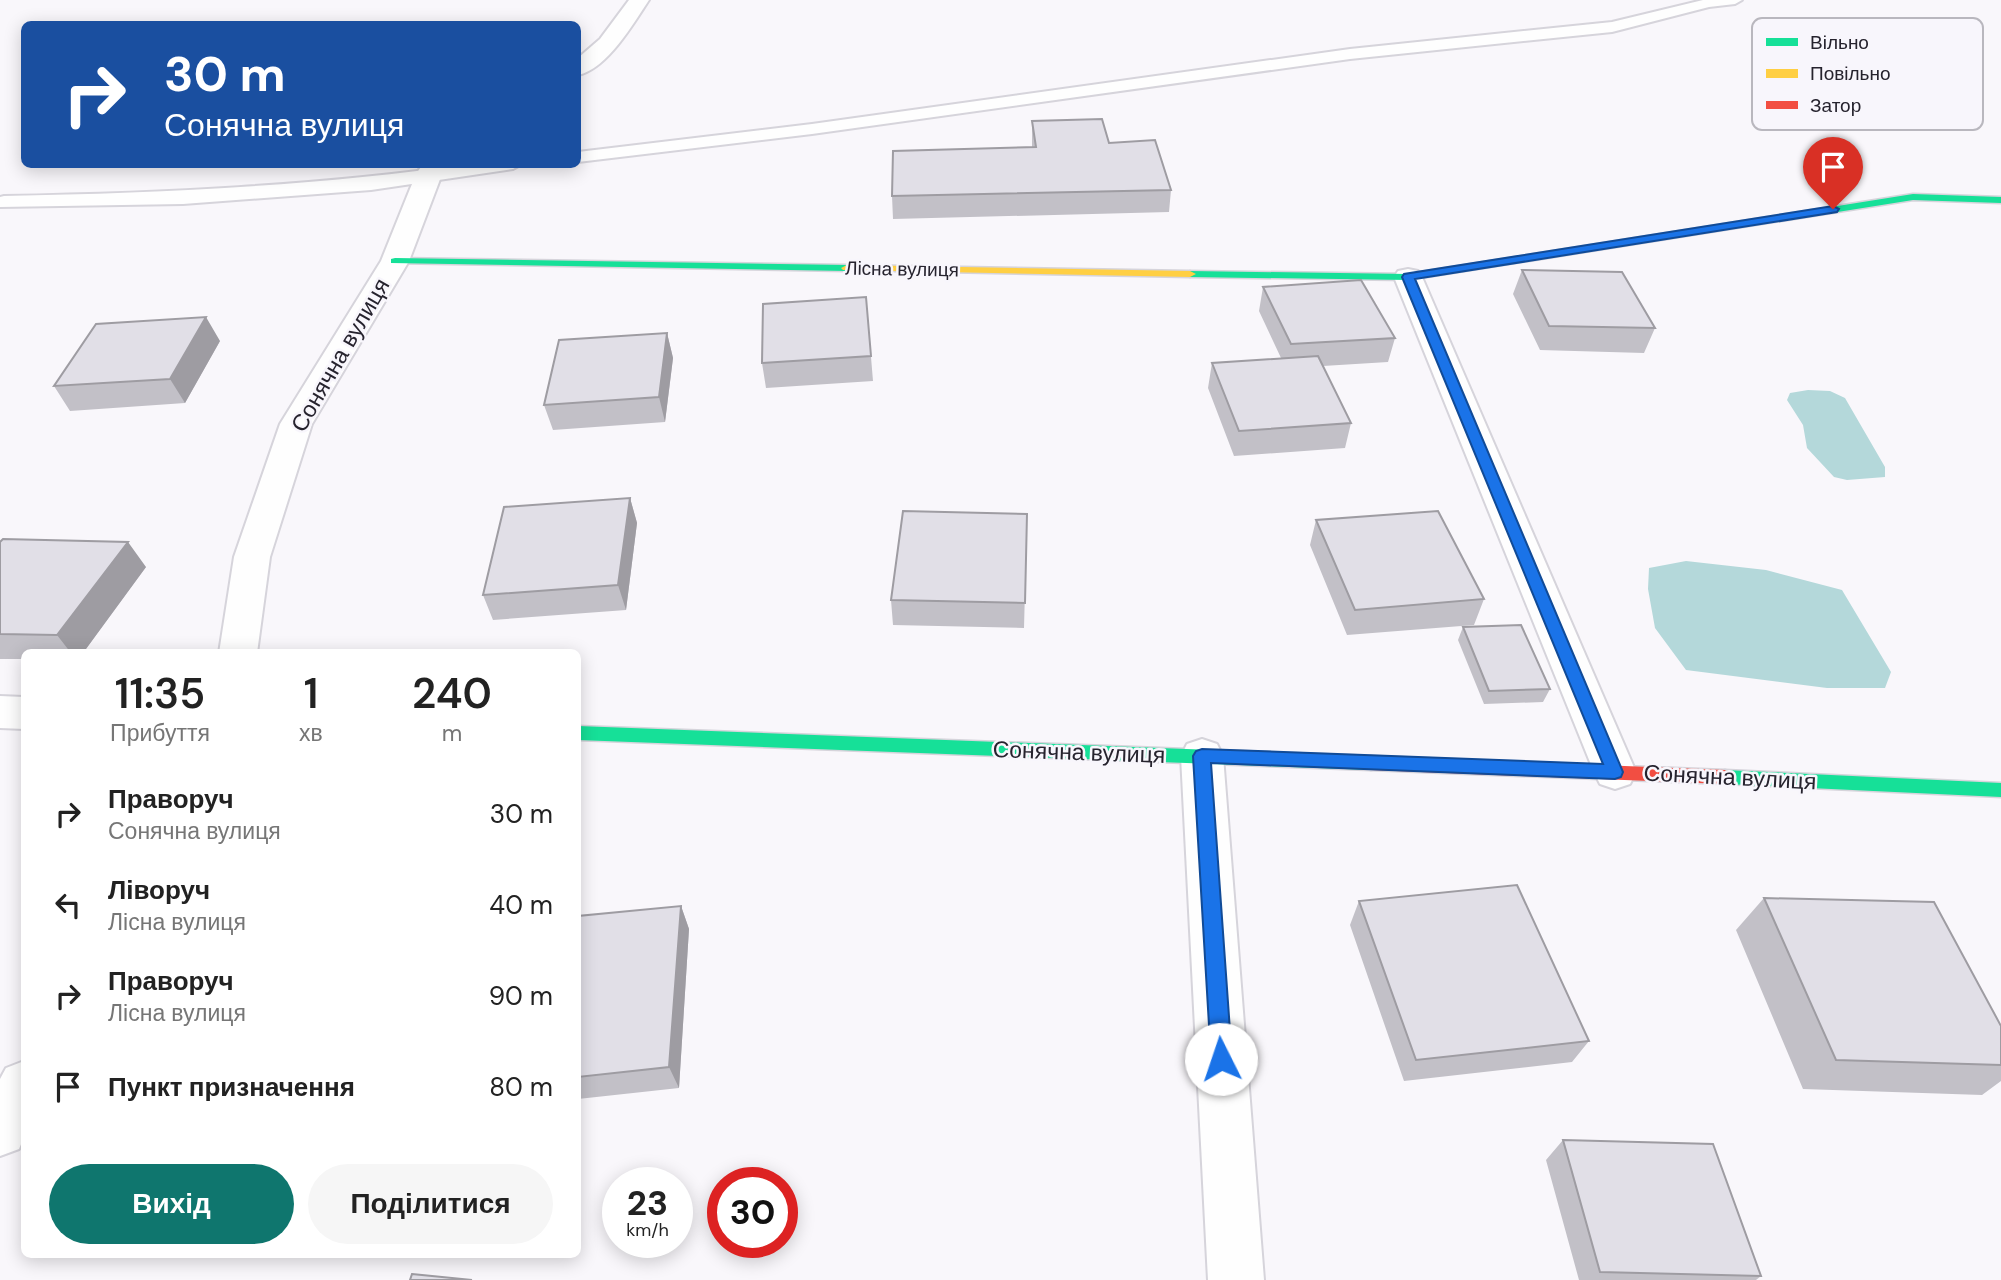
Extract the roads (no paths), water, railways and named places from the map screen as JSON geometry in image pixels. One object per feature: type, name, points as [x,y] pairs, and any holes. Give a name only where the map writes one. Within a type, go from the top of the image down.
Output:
[{"type":"street","points":[[581,66],[608,44],[639,0]]},
{"type":"street","name":"Сонячна вулиця","points":[[238,649],[252,557],[296,424],[395,261],[433,169]]},
{"type":"street","name":"Лісна вулиця","points":[[395,261],[1408,277],[1913,197],[2001,200]]},
{"type":"street","points":[[1408,277],[1615,772]]},
{"type":"street","points":[[0,712],[21,713]]},
{"type":"street","name":"Сонячна вулиця","points":[[581,733],[1615,772],[2001,790]]},
{"type":"street","points":[[1202,756],[1236,1280]]},
{"type":"street","points":[[0,1130],[21,1092]]},
{"type":"lane","points":[[581,157],[812,129],[1350,54],[1612,27],[1709,3],[1735,0]]},
{"type":"lane","points":[[4,202],[183,198],[371,184],[433,169]]},
{"type":"water","points":[[1830,391],[1845,398],[1885,467],[1885,477],[1847,480],[1834,477],[1807,448],[1803,425],[1787,400],[1790,393]]},
{"type":"water","points":[[1686,561],[1766,570],[1842,590],[1891,672],[1885,688],[1827,688],[1686,670],[1655,628],[1648,589],[1649,568]]}]
